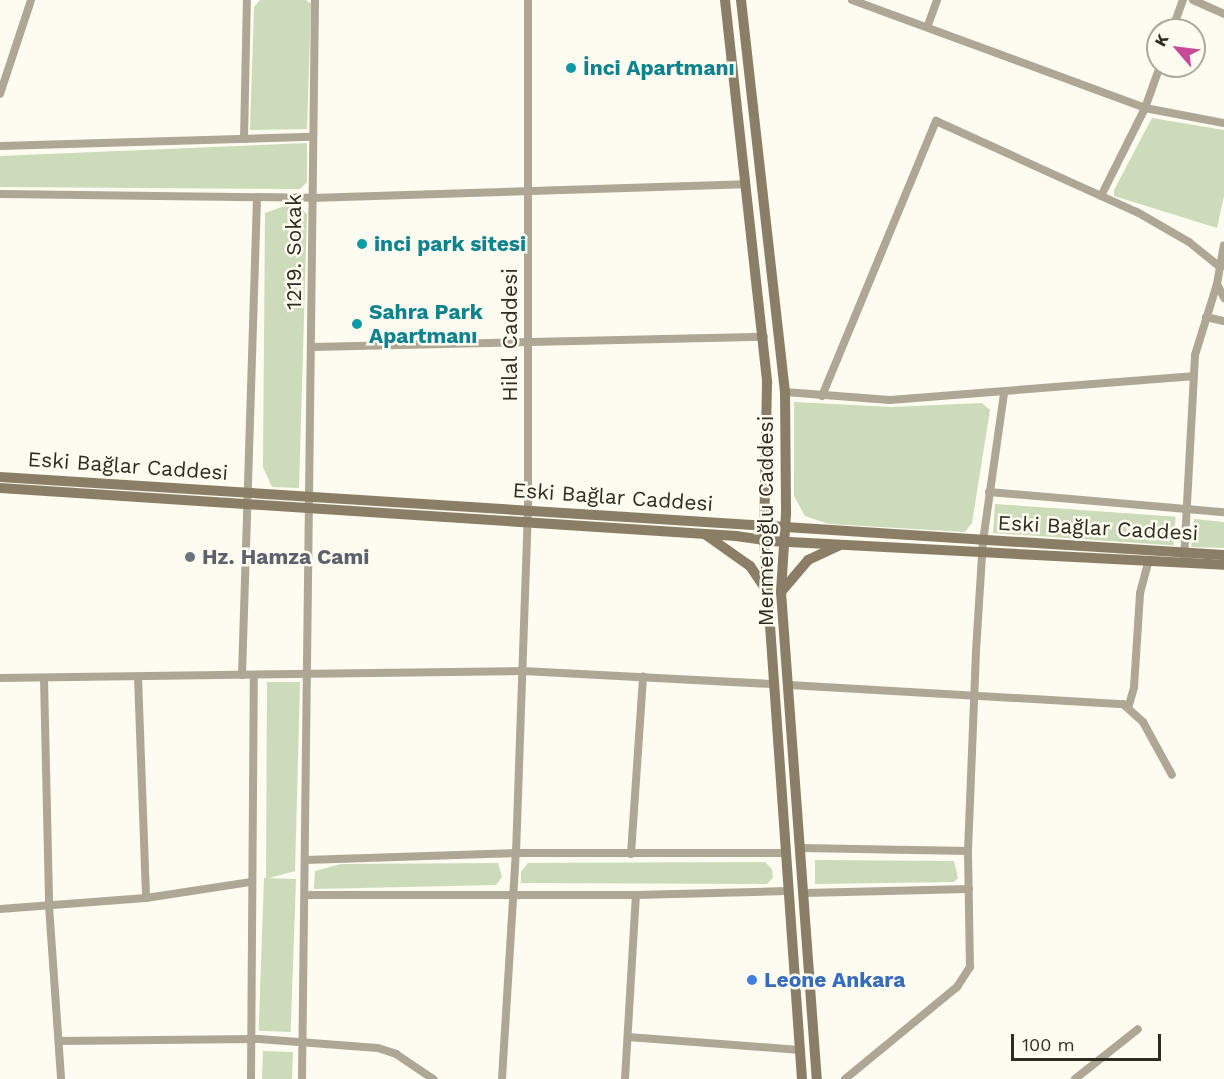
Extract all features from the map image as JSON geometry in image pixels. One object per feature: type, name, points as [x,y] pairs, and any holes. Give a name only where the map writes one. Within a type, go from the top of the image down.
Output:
[{"type":"main road","name":"Mermeroğlu Caddesi","points":[[725,0],[764,337],[768,430],[764,524],[766,591],[783,853],[802,1079]]},
{"type":"main road","name":"Mermeroğlu Caddesi","points":[[741,0],[785,392],[786,526],[781,592],[805,893],[816,1079]]},
{"type":"main road","name":"Eski Bağlar Caddesi","points":[[0,477],[311,503],[528,516],[764,524],[1149,560],[1224,555]]},
{"type":"main road","points":[[0,488],[250,498]]},
{"type":"main road","name":"Eski Bağlar Caddesi","points":[[528,516],[764,540],[982,546],[1184,557],[1224,565]]},
{"type":"main road","points":[[703,533],[750,566],[766,591]]},
{"type":"main road","points":[[781,592],[808,560],[844,543]]},
{"type":"street","points":[[0,94],[31,0]]},
{"type":"street","points":[[244,139],[247,0]]},
{"type":"street","name":"1219. Sokak","points":[[302,1079],[313,347],[311,198],[315,0]]},
{"type":"street","name":"Hilal Caddesi","points":[[502,1079],[516,853],[528,516],[528,0]]},
{"type":"street","points":[[852,0],[928,26],[1037,70],[1145,108],[1224,123]]},
{"type":"street","points":[[928,26],[937,0]]},
{"type":"street","points":[[1176,18],[1183,0]]},
{"type":"street","points":[[1193,0],[1224,14]]},
{"type":"street","points":[[1101,196],[1145,108],[1156,78]]},
{"type":"street","points":[[822,396],[936,121],[1101,196],[1189,242],[1220,267]]},
{"type":"street","points":[[0,146],[312,137]]},
{"type":"street","points":[[0,194],[311,198],[745,184]]},
{"type":"street","points":[[242,675],[250,498],[257,197]]},
{"type":"street","points":[[1184,557],[1192,376],[1206,317],[1217,284],[1224,246]]},
{"type":"street","points":[[1217,284],[1224,298]]},
{"type":"street","points":[[1206,317],[1224,321]]},
{"type":"street","points":[[313,347],[528,340],[764,337]]},
{"type":"street","points":[[785,392],[890,400],[1004,393],[1192,376]]},
{"type":"street","points":[[845,1079],[966,976],[971,957],[968,851],[982,546],[1004,393]]},
{"type":"street","points":[[989,492],[1224,512]]},
{"type":"street","points":[[1129,705],[1134,687],[1140,593],[1149,560]]},
{"type":"street","points":[[0,678],[523,670],[771,684]]},
{"type":"street","points":[[251,1079],[250,882],[254,675]]},
{"type":"street","points":[[632,854],[643,676]]},
{"type":"street","points":[[138,677],[146,898]]},
{"type":"street","points":[[44,679],[49,906],[61,1079]]},
{"type":"street","points":[[789,685],[1129,705],[1143,722],[1172,774]]},
{"type":"street","points":[[801,848],[968,851]]},
{"type":"street","points":[[306,860],[516,853],[783,853]]},
{"type":"street","points":[[0,909],[146,898],[250,882]]},
{"type":"street","points":[[805,893],[969,889]]},
{"type":"street","points":[[305,895],[636,895],[786,891]]},
{"type":"street","points":[[625,1079],[636,895]]},
{"type":"street","points":[[1075,1079],[1138,1029]]},
{"type":"street","points":[[628,1037],[800,1050]]},
{"type":"street","points":[[60,1041],[250,1040],[387,1050],[433,1079]]},
{"type":"green space","points":[[260,0],[306,0],[311,4],[307,129],[250,130],[254,7]]},
{"type":"green space","points":[[1152,118],[1224,130],[1224,196],[1217,228],[1114,196],[1114,190]]},
{"type":"green space","points":[[307,143],[307,182],[300,189],[0,187],[0,156]]},
{"type":"green space","points":[[293,203],[307,214],[299,488],[272,487],[263,467],[265,213]]},
{"type":"green space","points":[[794,402],[892,407],[982,403],[990,410],[972,523],[965,532],[829,524],[805,516],[794,496]]},
{"type":"green space","points":[[995,504],[1176,517],[1174,546],[993,533]]},
{"type":"green space","points":[[1194,519],[1224,522],[1224,548],[1191,547]]},
{"type":"green space","points":[[267,682],[300,682],[295,871],[266,879]]},
{"type":"green space","points":[[815,860],[954,861],[958,878],[954,882],[815,884]]},
{"type":"green space","points":[[765,862],[772,869],[773,878],[767,884],[521,883],[521,872],[528,863]]},
{"type":"green space","points":[[498,863],[502,877],[496,885],[314,889],[315,871],[341,864]]},
{"type":"green space","points":[[264,878],[296,879],[291,1032],[259,1031]]},
{"type":"green space","points":[[263,1051],[293,1052],[292,1079],[262,1079]]},
{"type":"place","name":"İnci Apartmanı","points":[[571,68]]},
{"type":"place","name":"inci park sitesi","points":[[362,244]]},
{"type":"place","name":"Sahra Park Apartmanı","points":[[357,324]]},
{"type":"place","name":"Hz. Hamza Cami","points":[[190,557]]},
{"type":"place","name":"Leone Ankara","points":[[752,980]]}]
